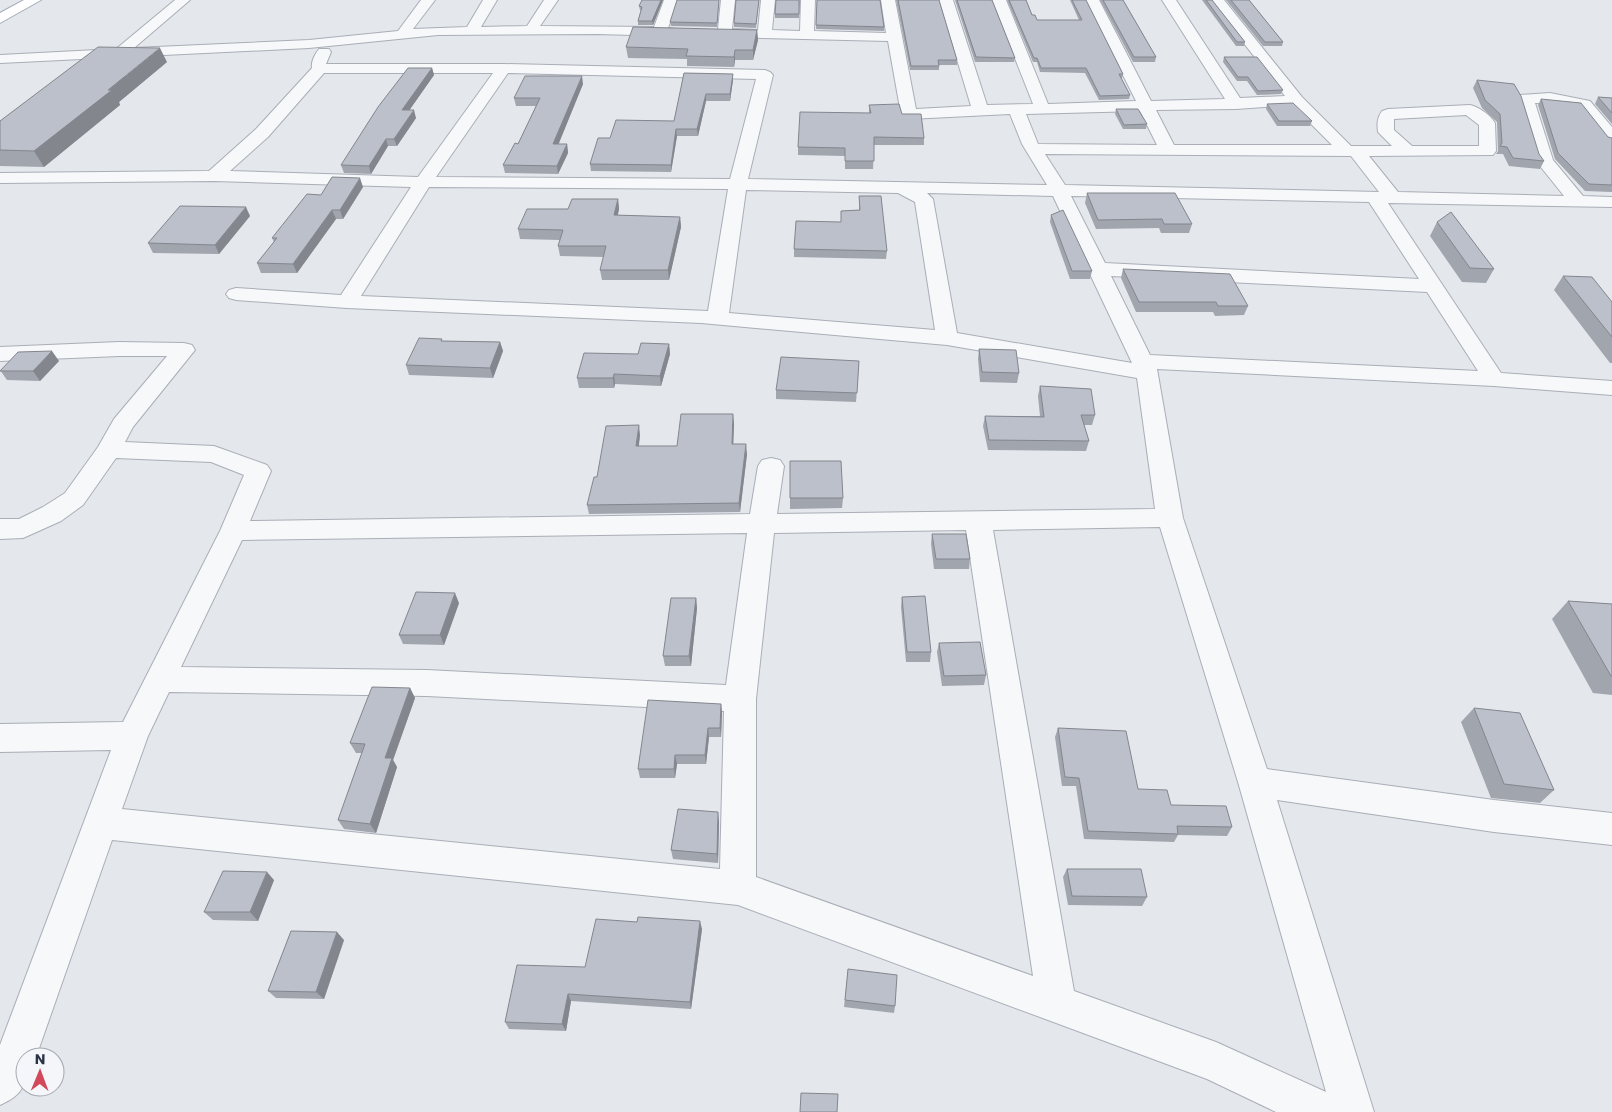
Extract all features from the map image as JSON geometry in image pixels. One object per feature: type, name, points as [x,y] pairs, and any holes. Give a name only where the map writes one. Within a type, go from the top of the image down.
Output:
[{"type":"main road","points":[[0,18],[34,0]]},
{"type":"street","points":[[120,53],[183,0]]},
{"type":"street","points":[[403,34],[428,0]]},
{"type":"street","points":[[471,31],[490,0]]},
{"type":"street","points":[[531,30],[551,0]]},
{"type":"street","points":[[660,32],[671,0]]},
{"type":"street","points":[[725,34],[728,0]]},
{"type":"street","points":[[765,34],[768,0]]},
{"type":"street","points":[[807,35],[808,0]]},
{"type":"street","points":[[888,0],[908,114],[980,109],[1236,104],[1296,100]]},
{"type":"street","points":[[946,0],[980,109]]},
{"type":"street","points":[[999,0],[1029,109],[1033,149],[1059,190],[1145,367],[1170,518],[1255,782],[1353,1112]]},
{"type":"street","points":[[1092,0],[1168,150]]},
{"type":"street","points":[[1169,0],[1236,104]]},
{"type":"street","points":[[1217,0],[1296,100],[1351,151],[1384,197],[1433,286],[1494,379]]},
{"type":"street","points":[[0,59],[329,42],[438,31],[688,32]]},
{"type":"street","points":[[707,33],[894,37]]},
{"type":"street","points":[[320,69],[319,64],[329,42]]},
{"type":"street","points":[[78,72],[101,54]]},
{"type":"street","points":[[347,302],[423,182],[504,68]]},
{"type":"street","points":[[214,176],[262,133],[320,69],[504,68],[764,75],[738,184],[718,318]]},
{"type":"street","points":[[1578,201],[1545,160],[1526,98],[1550,98],[1584,104],[1612,138]]},
{"type":"street","points":[[1033,149],[1351,151],[1408,151],[1487,151],[1487,123],[1470,110],[1388,114],[1385,122],[1386,132],[1408,151]]},
{"type":"street","points":[[0,178],[214,176],[423,182],[738,184],[1612,202]]},
{"type":"street","points":[[901,187],[924,199],[947,338]]},
{"type":"street","points":[[1097,269],[1433,286]]},
{"type":"street","points":[[236,294],[347,302],[718,318],[947,338],[1145,367],[1494,379],[1612,388]]},
{"type":"street","points":[[0,354],[184,350],[123,424],[109,450],[74,499],[52,514],[23,528],[0,530]]},
{"type":"street","points":[[0,1084],[12,1067],[132,736],[232,531],[258,471],[214,454],[109,450]]},
{"type":"street","points":[[738,888],[740,699],[771,466]]},
{"type":"street","points":[[232,531],[1170,518]]},
{"type":"street","points":[[978,520],[1057,1003]]},
{"type":"street","points":[[160,678],[427,683],[740,699]]},
{"type":"street","points":[[0,738],[132,736]]},
{"type":"street","points":[[1255,782],[1484,814],[1612,829]]},
{"type":"street","points":[[101,823],[738,888],[1216,1062],[1322,1112]]},
{"type":"building","points":[[642,0],[661,0],[652,21],[638,21],[642,7],[639,6]]},
{"type":"building","points":[[677,0],[719,0],[717,23],[670,22]]},
{"type":"building","points":[[736,0],[759,0],[756,24],[734,23]]},
{"type":"building","points":[[776,0],[799,0],[799,14],[775,14]]},
{"type":"building","points":[[817,0],[880,0],[884,27],[816,25]]},
{"type":"building","points":[[898,0],[939,0],[957,60],[938,60],[939,66],[911,66]]},
{"type":"building","points":[[957,0],[992,0],[1015,58],[976,57]]},
{"type":"building","points":[[1009,0],[1026,0],[1032,15],[1035,15],[1037,20],[1082,20],[1072,0],[1086,0],[1123,74],[1119,74],[1130,95],[1100,96],[1086,68],[1041,68],[1037,58],[1034,58]]},
{"type":"building","points":[[1103,0],[1123,0],[1156,57],[1134,57]]},
{"type":"building","points":[[1206,0],[1212,0],[1245,42],[1237,42]]},
{"type":"building","points":[[1231,0],[1249,0],[1283,42],[1265,42]]},
{"type":"building","points":[[633,27],[757,30],[753,50],[735,50],[734,57],[686,56],[688,49],[626,47]]},
{"type":"building","points":[[98,47],[160,48],[108,90],[112,90],[34,151],[0,150],[0,121]]},
{"type":"building","points":[[1224,57],[1257,57],[1283,90],[1258,91],[1248,77],[1238,77]]},
{"type":"building","points":[[408,68],[432,68],[402,110],[414,110],[394,139],[386,139],[369,166],[341,165],[378,107]]},
{"type":"building","points":[[684,73],[733,74],[730,94],[706,94],[697,129],[676,129],[671,165],[590,164],[598,138],[610,138],[616,120],[674,121]]},
{"type":"building","points":[[525,76],[582,76],[553,144],[567,144],[557,166],[503,165],[515,143],[518,144],[540,98],[514,98]]},
{"type":"building","points":[[1477,80],[1514,84],[1521,96],[1539,154],[1544,161],[1513,158],[1507,147],[1500,146],[1502,143],[1500,114],[1485,100]]},
{"type":"building","points":[[1598,97],[1612,98],[1612,113]]},
{"type":"building","points":[[1541,99],[1581,103],[1608,137],[1612,138],[1612,185],[1589,184],[1558,153]]},
{"type":"building","points":[[1293,103],[1312,121],[1279,121],[1267,104]]},
{"type":"building","points":[[899,104],[902,114],[921,114],[924,138],[874,137],[874,161],[845,161],[845,148],[798,147],[800,112],[871,113],[869,105]]},
{"type":"building","points":[[1116,109],[1138,109],[1147,124],[1124,125]]},
{"type":"building","points":[[332,177],[360,178],[340,210],[332,210],[293,264],[257,263],[277,238],[272,238],[307,194],[321,195]]},
{"type":"building","points":[[1087,193],[1175,193],[1192,224],[1164,224],[1162,219],[1098,220]]},
{"type":"building","points":[[859,196],[881,196],[887,251],[794,249],[796,221],[841,222],[841,211],[860,210]]},
{"type":"building","points":[[572,199],[618,199],[614,215],[680,217],[668,270],[600,270],[606,246],[558,246],[563,230],[518,229],[527,209],[568,209]]},
{"type":"building","points":[[180,206],[246,207],[215,245],[148,243]]},
{"type":"building","points":[[1063,210],[1092,271],[1072,271],[1051,215]]},
{"type":"building","points":[[1451,212],[1494,269],[1470,268],[1437,222]]},
{"type":"building","points":[[1123,269],[1230,274],[1248,306],[1218,306],[1216,302],[1139,302]]},
{"type":"building","points":[[1563,276],[1592,277],[1612,302],[1612,337]]},
{"type":"building","points":[[419,338],[442,339],[441,341],[500,342],[490,368],[406,365]]},
{"type":"building","points":[[641,343],[669,344],[660,376],[614,374],[613,378],[577,378],[584,353],[638,354]]},
{"type":"building","points":[[979,349],[1016,350],[1019,373],[982,372]]},
{"type":"building","points":[[52,351],[33,371],[0,371],[18,352]]},
{"type":"building","points":[[781,357],[859,361],[857,393],[776,390]]},
{"type":"building","points":[[1040,386],[1091,389],[1095,415],[1081,415],[1089,441],[989,440],[985,416],[1044,417]]},
{"type":"building","points":[[681,414],[733,414],[732,444],[746,444],[739,503],[587,505],[594,477],[597,477],[606,426],[639,425],[636,446],[677,446]]},
{"type":"building","points":[[790,461],[841,461],[843,498],[790,498]]},
{"type":"building","points":[[932,534],[966,534],[970,559],[936,559]]},
{"type":"building","points":[[416,592],[455,593],[440,635],[399,635]]},
{"type":"building","points":[[925,596],[931,652],[907,652],[902,597]]},
{"type":"building","points":[[671,598],[696,598],[689,656],[663,656]]},
{"type":"building","points":[[1568,601],[1612,604],[1612,676],[1611,676]]},
{"type":"building","points":[[980,642],[986,675],[944,676],[939,643]]},
{"type":"building","points":[[372,687],[410,688],[385,758],[392,758],[370,824],[338,820],[365,744],[350,743]]},
{"type":"building","points":[[648,700],[721,704],[720,728],[708,728],[705,755],[675,755],[674,769],[638,769]]},
{"type":"building","points":[[1474,708],[1520,713],[1554,790],[1504,784]]},
{"type":"building","points":[[1058,728],[1126,731],[1138,789],[1167,790],[1171,805],[1226,806],[1232,827],[1177,826],[1178,834],[1088,831],[1079,778],[1065,777]]},
{"type":"building","points":[[678,809],[718,812],[717,854],[671,850]]},
{"type":"building","points":[[1067,869],[1141,869],[1147,897],[1072,896]]},
{"type":"building","points":[[223,871],[267,872],[250,912],[204,912]]},
{"type":"building","points":[[638,917],[700,921],[690,1002],[568,994],[562,1024],[505,1022],[517,965],[585,967],[596,919],[637,922]]},
{"type":"building","points":[[291,931],[337,932],[316,992],[268,991]]},
{"type":"building","points":[[848,969],[897,975],[895,1006],[845,1000]]},
{"type":"building","points":[[801,1093],[838,1094],[837,1112],[800,1112]]}]
